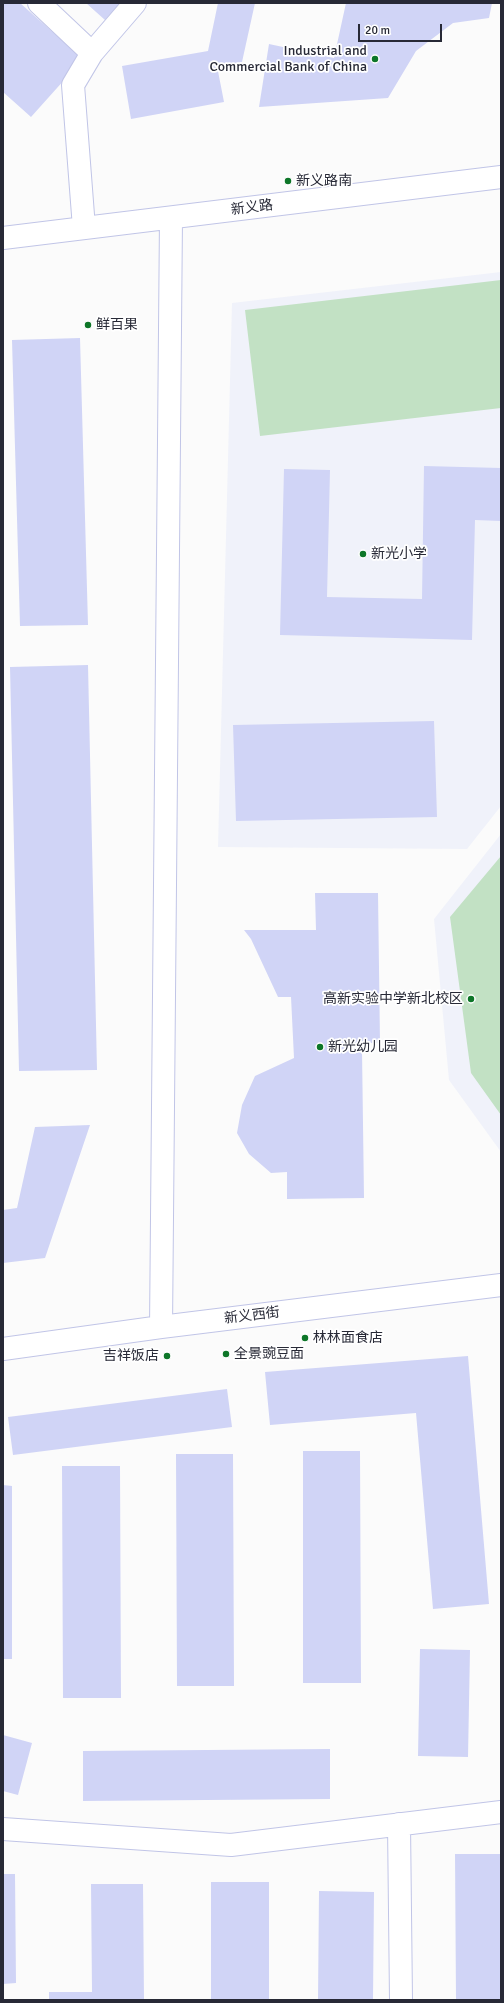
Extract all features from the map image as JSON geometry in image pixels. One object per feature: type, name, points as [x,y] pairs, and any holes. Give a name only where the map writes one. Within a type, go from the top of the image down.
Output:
[{"type":"street","points":[[39,3],[92,53]]},
{"type":"street","points":[[84,228],[72,85],[92,53],[135,3]]},
{"type":"street","name":"新义路","points":[[3,238],[501,177]]},
{"type":"street","points":[[161,1327],[171,218]]},
{"type":"street","name":"新义西街","points":[[3,1349],[161,1327],[501,1285]]},
{"type":"street","points":[[3,1829],[231,1845],[501,1812]]},
{"type":"street","points":[[399,1824],[402,2000]]},
{"type":"shaded area","name":"新光小学","points":[[501,272],[501,806],[467,849],[218,847],[232,303]]},
{"type":"shaded area","name":"高新实验中学新北校区","points":[[501,834],[501,1152],[449,1080],[434,919]]},
{"type":"green space","points":[[501,280],[501,408],[260,436],[245,310]]},
{"type":"green space","points":[[501,856],[501,1115],[471,1073],[450,917]]},
{"type":"building","points":[[3,3],[20,3],[83,59],[31,117],[3,92]]},
{"type":"building","points":[[86,3],[120,3],[105,20]]},
{"type":"building","points":[[218,3],[255,3],[242,62],[217,66],[224,102],[131,119],[122,66],[208,51]]},
{"type":"building","points":[[346,3],[492,3],[489,18],[453,23],[416,51],[388,98],[259,107],[269,44],[334,58]]},
{"type":"building","points":[[80,338],[88,625],[20,626],[12,340]]},
{"type":"building","points":[[424,466],[501,468],[501,521],[475,520],[472,640],[280,635],[284,469],[330,470],[327,597],[422,599]]},
{"type":"building","points":[[88,665],[97,1070],[19,1071],[10,667]]},
{"type":"building","points":[[434,721],[437,817],[236,821],[233,725]]},
{"type":"building","name":"新光幼儿园","points":[[315,893],[378,893],[380,1043],[348,1043],[348,1050],[362,1050],[364,1198],[287,1199],[287,1172],[271,1173],[249,1154],[237,1133],[242,1105],[255,1076],[294,1058],[291,997],[278,997],[251,939],[244,930],[316,930]]},
{"type":"building","points":[[90,1125],[45,1258],[3,1263],[3,1210],[17,1208],[35,1127]]},
{"type":"building","points":[[468,1356],[489,1604],[433,1609],[416,1413],[270,1425],[265,1372]]},
{"type":"building","points":[[227,1389],[232,1427],[13,1455],[8,1417]]},
{"type":"building","points":[[303,1451],[360,1451],[361,1683],[303,1683]]},
{"type":"building","points":[[176,1454],[233,1454],[234,1686],[177,1686]]},
{"type":"building","points":[[62,1466],[120,1466],[121,1698],[63,1698]]},
{"type":"building","points":[[3,1485],[12,1486],[12,1659],[3,1659]]},
{"type":"building","points":[[420,1649],[470,1650],[468,1757],[418,1756]]},
{"type":"building","points":[[3,1735],[32,1743],[18,1795],[3,1791]]},
{"type":"building","points":[[330,1749],[330,1799],[83,1801],[83,1751]]},
{"type":"building","points":[[455,1854],[501,1854],[501,2000],[456,2000]]},
{"type":"building","points":[[3,1874],[15,1874],[16,1983],[3,1984]]},
{"type":"building","points":[[211,1882],[269,1882],[269,2000],[211,2000]]},
{"type":"building","points":[[91,1884],[143,1884],[144,2000],[49,2000],[49,1992],[92,1992]]},
{"type":"building","points":[[319,1891],[374,1892],[373,2000],[318,2000]]},
{"type":"place","name":"Industrial and Commercial Bank of China","points":[[375,59]]},
{"type":"place","name":"新义路南","points":[[288,181]]},
{"type":"place","name":"鲜百果","points":[[88,325]]},
{"type":"place","name":"新光小学","points":[[363,554]]},
{"type":"place","name":"高新实验中学新北校区","points":[[471,999]]},
{"type":"place","name":"新光幼儿园","points":[[320,1047]]},
{"type":"place","name":"林林面食店","points":[[305,1338]]},
{"type":"place","name":"全景豌豆面","points":[[226,1354]]},
{"type":"place","name":"吉祥饭店","points":[[167,1356]]}]
